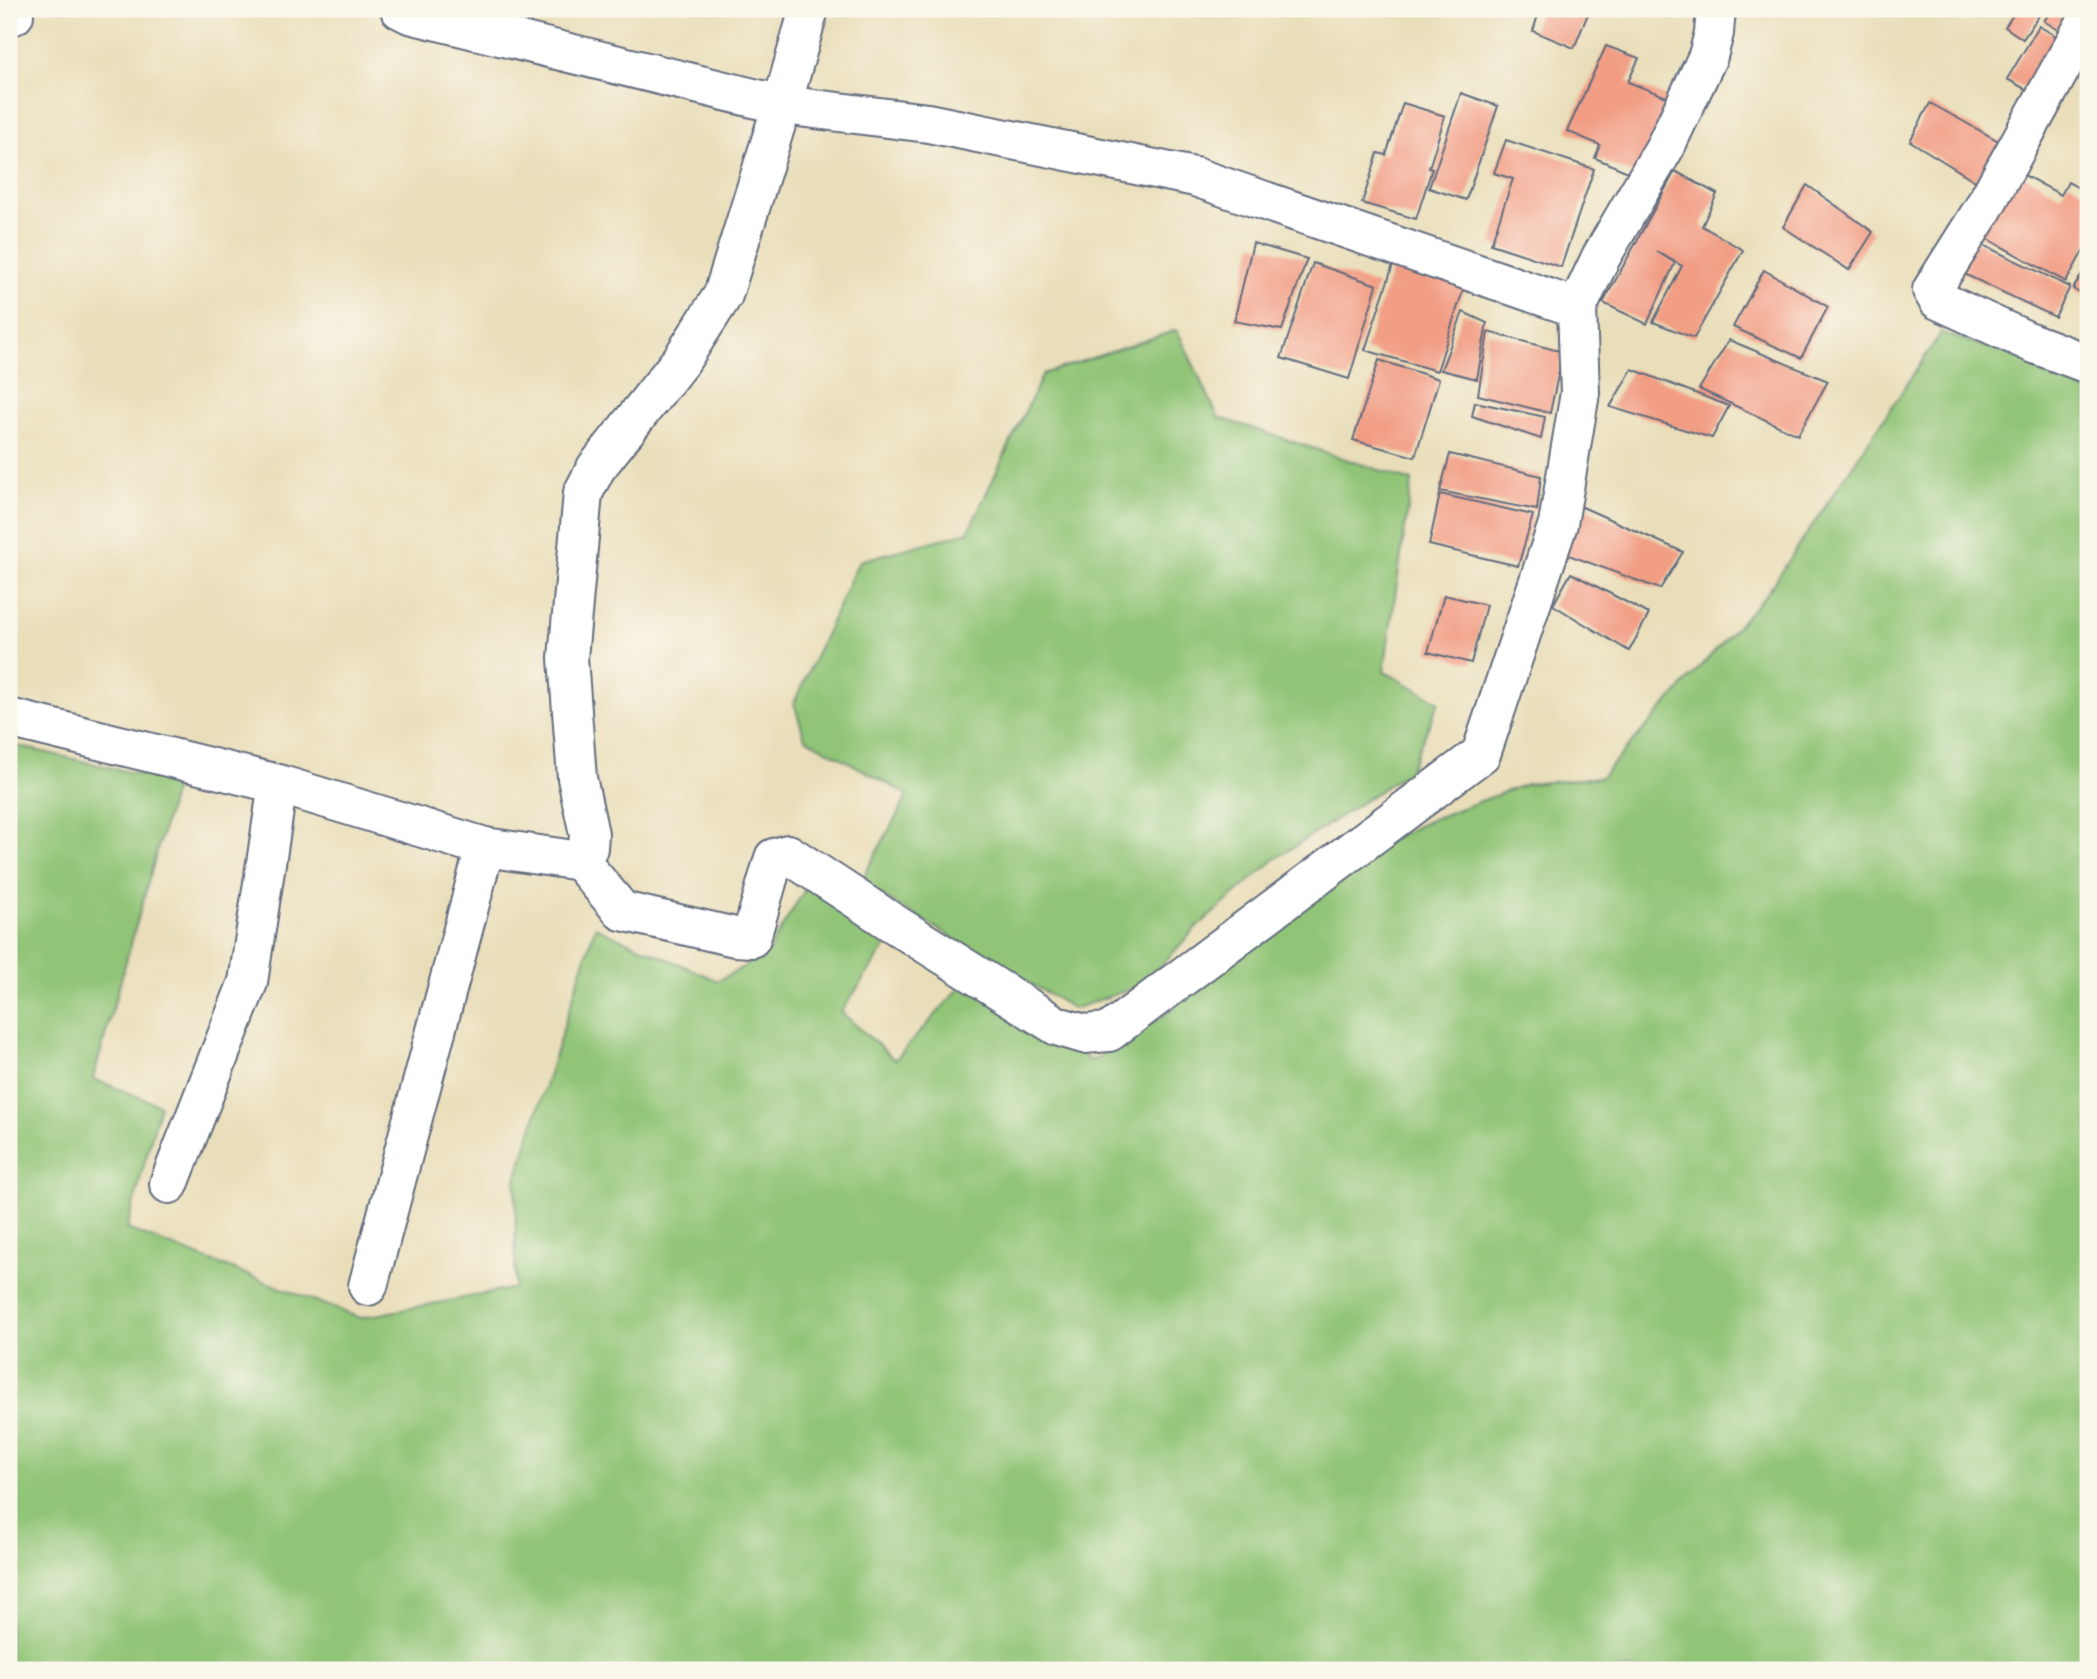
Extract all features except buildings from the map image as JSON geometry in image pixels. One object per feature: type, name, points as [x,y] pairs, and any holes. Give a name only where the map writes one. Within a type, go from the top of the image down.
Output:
[{"type":"street","points":[[400,9],[410,14],[782,105],[928,123],[1195,177],[1577,308]]},
{"type":"street","points":[[580,861],[588,848],[589,834],[577,778],[568,658],[583,493],[596,468],[682,359],[723,295],[809,9]]},
{"type":"street","points":[[9,718],[278,784],[485,847],[580,861],[622,911],[735,937],[751,938],[774,858],[788,854],[892,923],[1057,1026],[1084,1034],[1109,1032],[1481,754],[1558,524],[1580,393],[1577,308],[1601,257],[1665,147],[1708,56],[1716,9]]},
{"type":"street","points":[[2088,19],[1983,209],[1932,290],[1938,300],[2032,343],[2088,364]]},
{"type":"street","points":[[169,1184],[248,982],[278,784]]},
{"type":"street","points":[[368,1286],[485,847]]},
{"type":"green space","points":[[1177,330],[1218,417],[1412,481],[1384,671],[1439,702],[1409,771],[1274,860],[1195,929],[1144,984],[1074,1009],[860,883],[908,795],[805,738],[794,703],[859,561],[968,532],[1043,374]]},
{"type":"green space","points":[[1941,333],[2019,357],[2088,392],[2088,1670],[9,1670],[9,744],[176,783],[93,1079],[160,1105],[127,1229],[360,1318],[515,1288],[516,1179],[595,927],[718,981],[766,954],[807,886],[890,940],[841,1012],[895,1060],[965,982],[1092,1061],[1162,1017],[1342,863],[1430,820],[1526,784],[1601,777],[1768,592]]}]
